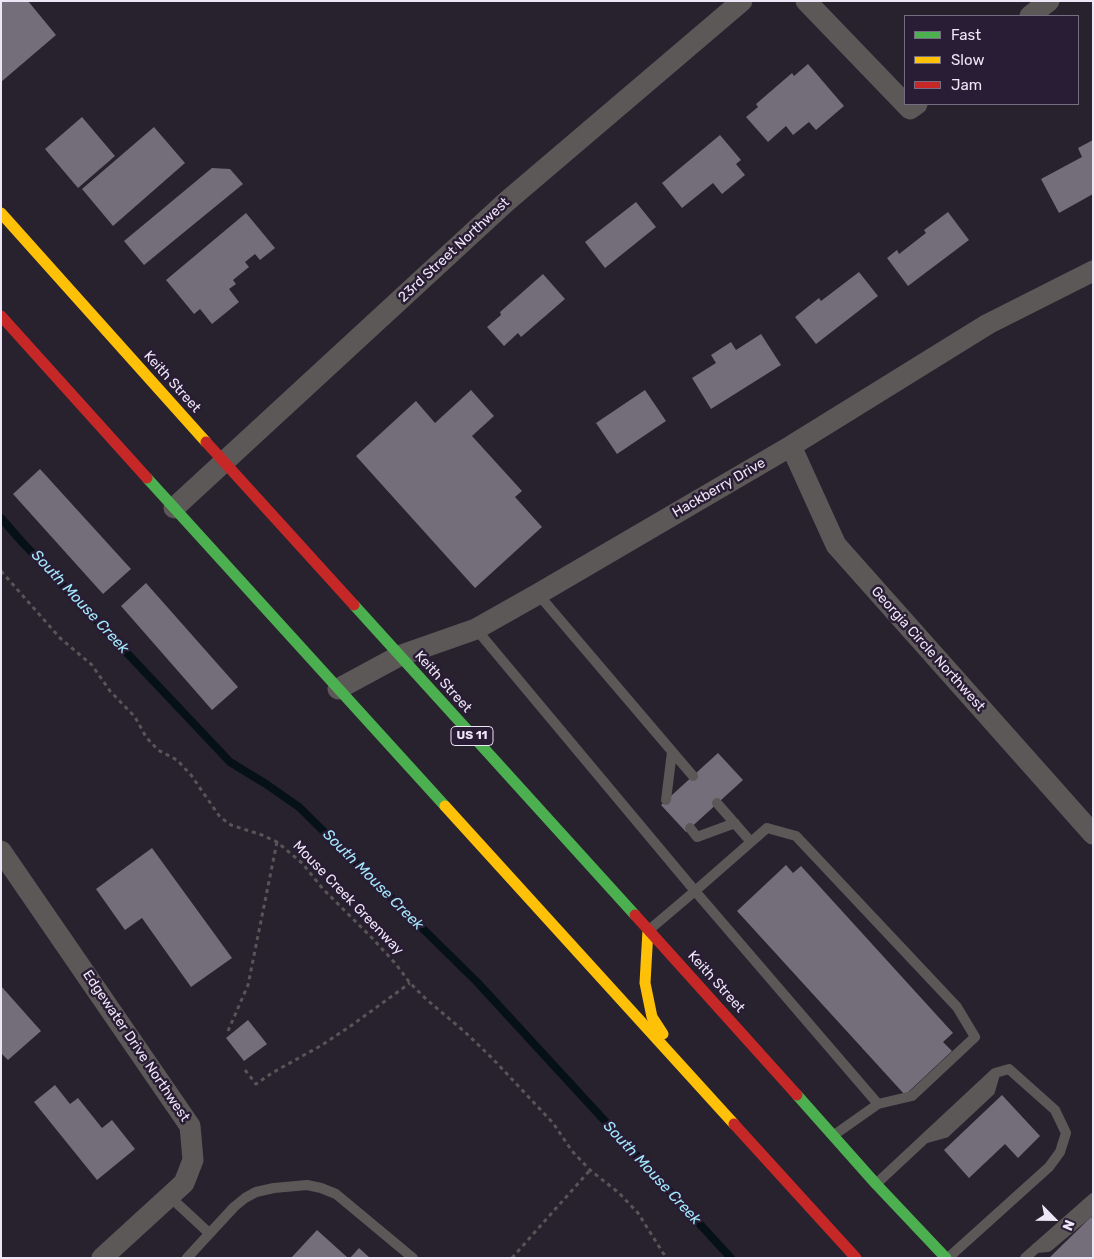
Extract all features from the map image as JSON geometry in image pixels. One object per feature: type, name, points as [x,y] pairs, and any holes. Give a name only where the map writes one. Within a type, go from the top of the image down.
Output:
[{"type":"main road","name":"Keith Street","points":[[1,213],[876,1184],[947,1258]]},
{"type":"main road","points":[[1,316],[856,1258]]},
{"type":"main road","points":[[648,930],[645,983],[652,1017],[693,1079]]},
{"type":"street","name":"23rd Street Northwest","points":[[174,508],[506,202],[742,1]]},
{"type":"street","points":[[806,1],[904,97]]},
{"type":"street","points":[[1031,15],[1049,1]]},
{"type":"street","name":"Hackberry Drive","points":[[338,689],[399,656],[476,629],[791,446],[988,324],[1093,270]]},
{"type":"street","name":"Georgia Circle Northwest","points":[[791,446],[836,545],[1093,834]]},
{"type":"street","name":"Edgewater Drive Northwest","points":[[1,851],[190,1126],[193,1160],[184,1183],[102,1258]]},
{"type":"lane","points":[[538,594],[693,776]]},
{"type":"lane","points":[[476,629],[695,891],[878,1104]]},
{"type":"lane","points":[[666,800],[672,752]]},
{"type":"lane","points":[[717,803],[751,842]]},
{"type":"lane","points":[[690,828],[697,837],[735,823]]},
{"type":"lane","points":[[648,930],[768,828],[796,836],[957,1007],[976,1037],[912,1096],[878,1104],[833,1136]]},
{"type":"lane","points":[[876,1184],[995,1073],[1009,1069],[1055,1110],[1066,1133],[1060,1152],[1049,1166],[947,1258]]},
{"type":"lane","points":[[187,1258],[234,1207],[245,1198],[256,1192],[274,1188],[307,1185],[336,1194],[413,1258]]},
{"type":"lane","points":[[169,1196],[209,1234]]},
{"type":"lane","points":[[1025,1258],[1093,1198]]},
{"type":"lane","points":[[1036,1248],[1048,1247],[1093,1208]]},
{"type":"path","name":"Mouse Creek Greenway","points":[[1,571],[60,638],[92,665],[110,690],[136,717],[146,737],[158,750],[178,760],[191,775],[220,817],[231,825],[262,835],[276,842],[302,863],[323,889],[395,963],[410,983],[493,1059],[554,1123],[572,1151],[590,1170],[638,1212],[662,1253],[668,1258]]},
{"type":"path","points":[[228,1031],[248,985],[276,842]]},
{"type":"path","points":[[245,1070],[256,1084],[322,1045],[410,983]]},
{"type":"path","points":[[512,1258],[590,1170]]},
{"type":"building","points":[[28,1],[56,35],[1,82],[1,2]]},
{"type":"building","points":[[808,64],[844,106],[816,130],[809,122],[793,135],[786,126],[768,142],[746,117],[758,107],[756,104],[792,73],[794,76]]},
{"type":"building","points":[[82,117],[115,156],[78,188],[45,149]]},
{"type":"building","points":[[154,127],[185,163],[113,226],[82,189]]},
{"type":"building","points":[[720,135],[741,160],[736,164],[745,175],[722,194],[713,183],[682,208],[662,183]]},
{"type":"building","points":[[1093,140],[1093,194],[1059,213],[1041,179],[1082,157],[1078,148]]},
{"type":"building","points":[[212,168],[230,169],[243,184],[144,265],[124,241]]},
{"type":"building","points":[[636,202],[656,227],[605,268],[585,242]]},
{"type":"building","points":[[948,212],[969,240],[908,286],[887,258],[897,250],[899,254],[926,233],[924,230]]},
{"type":"building","points":[[246,213],[275,248],[260,260],[255,254],[245,262],[249,267],[233,280],[236,284],[229,289],[239,302],[212,324],[200,309],[194,314],[166,280]]},
{"type":"building","points":[[859,272],[878,296],[816,344],[795,317],[819,298],[821,301]]},
{"type":"building","points":[[543,274],[565,299],[521,337],[518,333],[504,346],[487,327],[501,315],[500,312]]},
{"type":"building","points":[[761,334],[781,365],[711,409],[692,378],[716,363],[711,355],[731,342],[736,350]]},
{"type":"building","points":[[471,390],[494,416],[472,436],[522,491],[515,497],[542,527],[475,588],[356,456],[416,401],[435,423]]},
{"type":"building","points":[[645,390],[666,421],[617,454],[596,423]]},
{"type":"building","points":[[40,469],[131,569],[103,594],[13,494]]},
{"type":"building","points":[[146,583],[238,687],[212,710],[121,606]]},
{"type":"building","points":[[718,753],[743,780],[686,832],[661,805]]},
{"type":"building","points":[[152,848],[232,958],[191,987],[142,918],[125,930],[96,889]]},
{"type":"building","points":[[786,865],[793,873],[801,866],[953,1033],[943,1042],[952,1051],[905,1095],[737,911]]},
{"type":"building","points":[[1,986],[41,1031],[8,1060],[1,1053]]},
{"type":"building","points":[[248,1020],[267,1044],[244,1061],[226,1038]]},
{"type":"building","points":[[55,1085],[70,1104],[78,1098],[102,1128],[112,1120],[135,1149],[97,1180],[34,1102]]},
{"type":"building","points":[[1002,1095],[1040,1136],[1018,1158],[1005,1144],[969,1178],[944,1150]]},
{"type":"building","points":[[1091,1217],[1093,1219],[1093,1258],[1049,1258]]},
{"type":"building","points":[[317,1230],[348,1258],[291,1258]]},
{"type":"building","points":[[359,1248],[370,1258],[350,1258]]},
{"type":"waterway","name":"South Mouse Creek","points":[[1,518],[230,762],[299,807],[477,982],[731,1258]]},
{"type":"traffic: fast","points":[[147,478],[445,806]]},
{"type":"traffic: fast","points":[[354,605],[635,915]]},
{"type":"traffic: fast","points":[[797,1095],[876,1184],[946,1258]]},
{"type":"traffic: slow","points":[[1,213],[206,442]]},
{"type":"traffic: slow","points":[[445,806],[734,1124]]},
{"type":"traffic: slow","points":[[648,930],[645,983],[652,1017],[663,1034]]},
{"type":"traffic: jam","points":[[1,316],[147,478]]},
{"type":"traffic: jam","points":[[206,442],[354,605]]},
{"type":"traffic: jam","points":[[635,915],[797,1095]]},
{"type":"traffic: jam","points":[[734,1124],[856,1258]]}]
